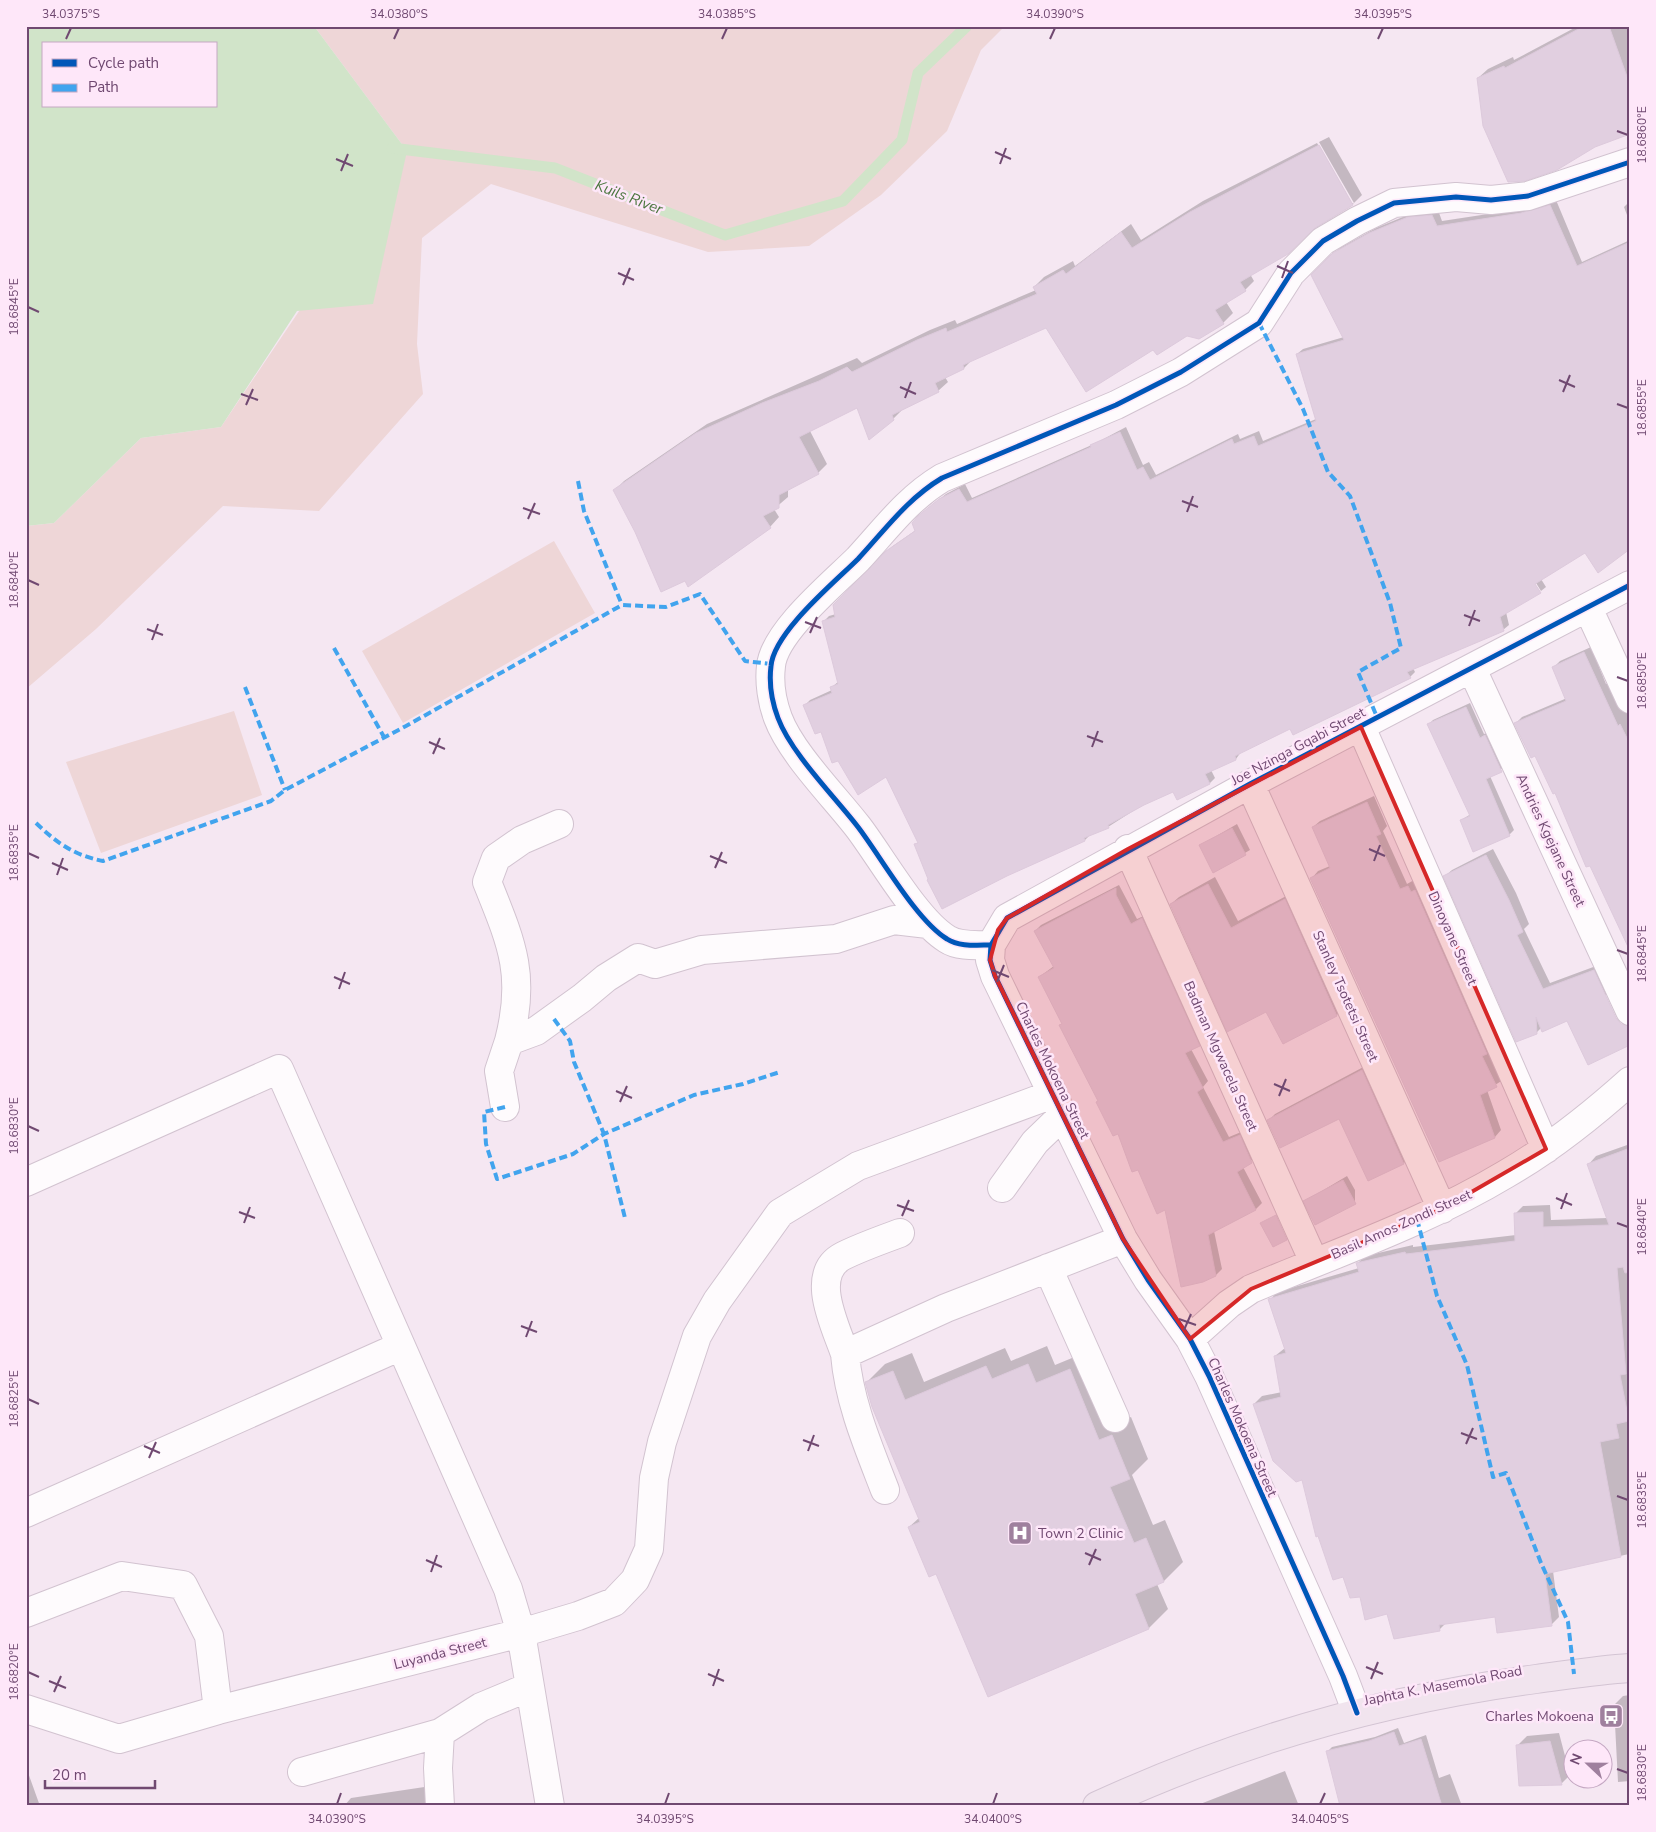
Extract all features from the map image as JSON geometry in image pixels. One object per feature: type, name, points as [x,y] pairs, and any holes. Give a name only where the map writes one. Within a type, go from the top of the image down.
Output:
[{"type":"main road","name":"Japhta K. Masemola Road","points":[[1097,1806],[1145,1784],[1248,1746],[1357,1713],[1486,1686],[1630,1668]]},
{"type":"street","points":[[991,945],[965,944],[948,940],[928,924],[859,828],[795,748],[778,719],[772,694],[771,664],[783,638],[815,598],[857,560],[921,491],[942,478],[1116,406],[1181,372],[1260,323],[1291,273],[1323,241],[1357,221],[1394,203],[1456,197],[1492,200],[1528,196],[1630,162]]},
{"type":"street","name":"Joe Nzinga Gqabi Street","points":[[991,945],[1007,918],[1128,849],[1630,585]]},
{"type":"street","points":[[1588,608],[1630,699]]},
{"type":"street","name":"Andries Kgejane Street","points":[[1472,668],[1630,1011]]},
{"type":"street","name":"Dinoyane Street","points":[[1360,726],[1546,1149]]},
{"type":"street","name":"Stanley Tsotetsi Street","points":[[1250,784],[1442,1209]]},
{"type":"street","points":[[505,1107],[499,1071],[516,1011],[517,975],[508,935],[487,882],[496,858],[522,840],[559,824]]},
{"type":"street","name":"Badman Mgwacela Street","points":[[1128,849],[1314,1262]]},
{"type":"street","points":[[509,1041],[536,1031],[606,978],[638,958],[655,964],[702,950],[836,939],[894,920],[928,924]]},
{"type":"street","name":"Charles Mokoena Street","points":[[991,945],[990,960],[995,976],[1123,1239],[1148,1280],[1190,1339],[1209,1376],[1343,1676],[1357,1713]]},
{"type":"street","points":[[26,1182],[278,1069],[508,1589],[521,1632],[550,1806]]},
{"type":"street","name":"Basil Amos Zondi Street","points":[[1190,1339],[1229,1304],[1251,1289],[1442,1209],[1505,1175],[1546,1149],[1600,1108],[1630,1081]]},
{"type":"street","points":[[1002,1188],[1035,1142],[1058,1105]]},
{"type":"street","name":"Luyanda Street","points":[[26,1709],[119,1739],[218,1710],[521,1632],[578,1616],[614,1602],[635,1580],[649,1549],[654,1478],[662,1442],[697,1336],[717,1301],[780,1213],[858,1166],[1058,1105]]},
{"type":"street","points":[[885,1490],[857,1416],[844,1354],[825,1291],[825,1278],[831,1267],[841,1257],[900,1232]]},
{"type":"street","points":[[844,1354],[946,1308],[1123,1239]]},
{"type":"street","points":[[1048,1268],[1115,1418]]},
{"type":"street","points":[[26,1513],[401,1346]]},
{"type":"street","points":[[26,1612],[122,1576],[183,1585],[209,1636],[218,1710]]},
{"type":"street","points":[[302,1772],[440,1733],[480,1707],[529,1687]]},
{"type":"street","points":[[440,1733],[438,1768],[440,1806]]},
{"type":"highlighted area","points":[[1361,727],[1546,1149],[1442,1209],[1251,1289],[1190,1339],[1123,1239],[995,976],[990,960],[998,930],[1007,918],[1128,849]]},
{"type":"shaded area","points":[[26,26],[314,26],[407,151],[373,304],[297,311],[221,427],[141,438],[54,523],[26,526]]},
{"type":"shaded area","points":[[314,26],[1005,26],[981,50],[947,131],[881,195],[809,246],[708,252],[491,184],[422,238],[417,344],[423,394],[319,511],[223,506],[96,629],[26,689],[26,526],[54,523],[141,438],[221,427],[407,151]]},
{"type":"shaded area","points":[[554,541],[595,613],[403,723],[362,651]]},
{"type":"shaded area","points":[[234,711],[262,795],[101,853],[66,762]]},
{"type":"building","points":[[1584,26],[1609,26],[1630,85],[1630,134],[1595,147],[1557,170],[1525,181],[1508,182],[1483,126],[1477,78],[1504,66],[1505,68]]},
{"type":"building","points":[[1319,145],[1353,205],[1315,228],[1288,254],[1240,282],[1246,291],[1215,310],[1224,324],[1199,339],[1187,336],[1157,355],[1153,350],[1086,392],[1046,328],[963,365],[964,369],[935,383],[939,392],[892,415],[894,420],[869,440],[857,408],[799,437],[819,474],[779,495],[779,508],[763,516],[771,528],[688,587],[685,581],[661,592],[635,532],[613,490],[696,433],[762,403],[819,381],[847,367],[852,372],[917,340],[946,328],[947,332],[1037,294],[1033,287],[1063,270],[1066,274],[1121,232],[1132,248],[1190,212]]},
{"type":"building","points":[[1550,205],[1577,266],[1630,242],[1630,549],[1598,573],[1585,553],[1535,584],[1541,593],[1500,617],[1504,631],[1407,672],[1411,678],[1293,735],[1290,729],[1235,756],[1236,760],[1205,774],[1210,784],[1177,800],[1173,792],[1144,805],[1108,825],[1109,828],[1084,838],[1085,841],[1007,876],[942,909],[927,880],[914,844],[918,843],[886,777],[858,795],[838,761],[832,763],[821,732],[815,734],[803,705],[832,693],[830,687],[838,684],[822,621],[835,617],[833,605],[886,551],[915,531],[912,523],[918,516],[939,499],[959,489],[967,502],[1091,447],[1090,445],[1120,432],[1137,470],[1143,467],[1150,480],[1232,439],[1234,444],[1254,436],[1258,446],[1316,421],[1296,354],[1344,340],[1311,275],[1333,253],[1369,233],[1408,217],[1432,215],[1437,226],[1521,213]]},
{"type":"building","points":[[1584,652],[1618,726],[1620,724],[1630,744],[1630,951],[1590,866],[1586,867],[1555,793],[1553,794],[1535,756],[1531,758],[1514,723],[1566,701],[1552,667]]},
{"type":"building","points":[[1466,707],[1480,738],[1485,735],[1502,772],[1486,779],[1510,836],[1473,852],[1460,820],[1470,816],[1427,724]]},
{"type":"building","points":[[1367,802],[1381,834],[1376,836],[1400,889],[1408,886],[1411,892],[1415,890],[1487,1054],[1482,1056],[1497,1087],[1480,1095],[1495,1138],[1439,1162],[1310,878],[1330,868],[1312,827]]},
{"type":"building","points":[[1232,828],[1246,855],[1213,873],[1199,845]]},
{"type":"building","points":[[1486,855],[1523,932],[1517,935],[1543,989],[1594,970],[1616,1018],[1621,1024],[1630,1026],[1630,1045],[1588,1065],[1567,1021],[1542,1032],[1536,1017],[1537,1034],[1516,1042],[1443,876]]},
{"type":"building","points":[[1208,884],[1231,928],[1285,899],[1337,1016],[1283,1044],[1266,1012],[1227,1032],[1170,904]]},
{"type":"building","points":[[1116,888],[1116,895],[1131,924],[1142,918],[1200,1046],[1185,1053],[1203,1088],[1197,1092],[1223,1142],[1240,1135],[1252,1163],[1237,1172],[1256,1210],[1208,1235],[1216,1276],[1203,1282],[1181,1287],[1165,1210],[1157,1214],[1138,1170],[1132,1172],[1118,1134],[1113,1136],[1096,1102],[1098,1101],[1059,1025],[1062,1024],[1038,977],[1054,968],[1034,931]]},
{"type":"building","points":[[1362,1070],[1404,1164],[1368,1181],[1339,1119],[1280,1148],[1267,1120]]},
{"type":"building","points":[[1630,1148],[1630,1272],[1625,1273],[1623,1267],[1617,1268],[1626,1374],[1620,1375],[1629,1421],[1616,1424],[1619,1438],[1600,1442],[1621,1557],[1545,1574],[1552,1626],[1497,1633],[1495,1617],[1439,1625],[1440,1631],[1394,1639],[1387,1614],[1365,1620],[1360,1597],[1350,1598],[1343,1577],[1333,1580],[1318,1536],[1316,1537],[1302,1480],[1296,1482],[1273,1461],[1253,1404],[1281,1397],[1274,1356],[1286,1353],[1268,1299],[1359,1272],[1356,1263],[1405,1252],[1406,1254],[1515,1241],[1514,1213],[1543,1212],[1543,1227],[1609,1225],[1587,1164]]},
{"type":"building","points":[[1343,1180],[1356,1204],[1315,1225],[1303,1201]]},
{"type":"building","points":[[1276,1215],[1287,1240],[1273,1247],[1260,1223]]},
{"type":"building","name":"Town 2 Clinic","points":[[1028,1364],[1036,1383],[1070,1369],[1099,1440],[1112,1435],[1130,1479],[1110,1487],[1134,1543],[1146,1538],[1164,1582],[1135,1594],[1149,1629],[988,1697],[936,1574],[929,1577],[908,1527],[920,1522],[872,1407],[865,1382],[893,1371],[905,1400],[986,1366],[992,1379]]},
{"type":"building","points":[[1394,1732],[1399,1746],[1421,1739],[1442,1806],[1340,1806],[1326,1751],[1369,1741]]},
{"type":"building","points":[[1550,1741],[1562,1785],[1519,1786],[1516,1745]]},
{"type":"waterway","name":"Kuils River","points":[[392,148],[555,168],[725,235],[843,201],[902,140],[918,73],[967,26]]},
{"type":"marked path","points":[[1259,323],[1303,409],[1328,472],[1350,496],[1390,603],[1401,648],[1358,672],[1377,717]]},
{"type":"marked path","points":[[578,481],[584,511],[622,605]]},
{"type":"marked path","points":[[36,823],[67,848],[93,859],[103,861],[271,801],[285,790],[406,726],[622,605],[666,607],[700,594],[745,661],[771,664]]},
{"type":"marked path","points":[[334,648],[384,737]]},
{"type":"marked path","points":[[245,687],[285,790]]},
{"type":"marked path","points":[[554,1019],[570,1041],[574,1062],[604,1134],[625,1218]]},
{"type":"marked path","points":[[505,1107],[484,1112],[486,1144],[497,1179],[573,1154],[604,1134],[694,1095],[743,1084],[780,1072]]},
{"type":"marked path","points":[[1417,1219],[1437,1296],[1467,1365],[1493,1477],[1506,1473],[1541,1563],[1568,1622],[1574,1674]]},
{"type":"cycle path","points":[[991,945],[968,945],[952,942],[935,930],[923,918],[899,887],[858,827],[803,760],[784,731],[776,712],[770,679],[771,666],[783,638],[794,623],[858,559],[907,505],[929,486],[942,478],[1116,405],[1181,372],[1259,323],[1291,273],[1323,241],[1357,221],[1394,203],[1456,197],[1491,200],[1528,196],[1630,162]]},
{"type":"cycle path","points":[[1357,1713],[1343,1676],[1209,1376],[1190,1339],[1148,1280],[1123,1239],[995,976],[990,960],[991,945],[1007,918],[1250,784],[1630,585]]},
{"type":"place","name":"Town 2 Clinic","points":[[1020,1533]]},
{"type":"place","name":"Charles Mokoena","points":[[1611,1716]]}]
